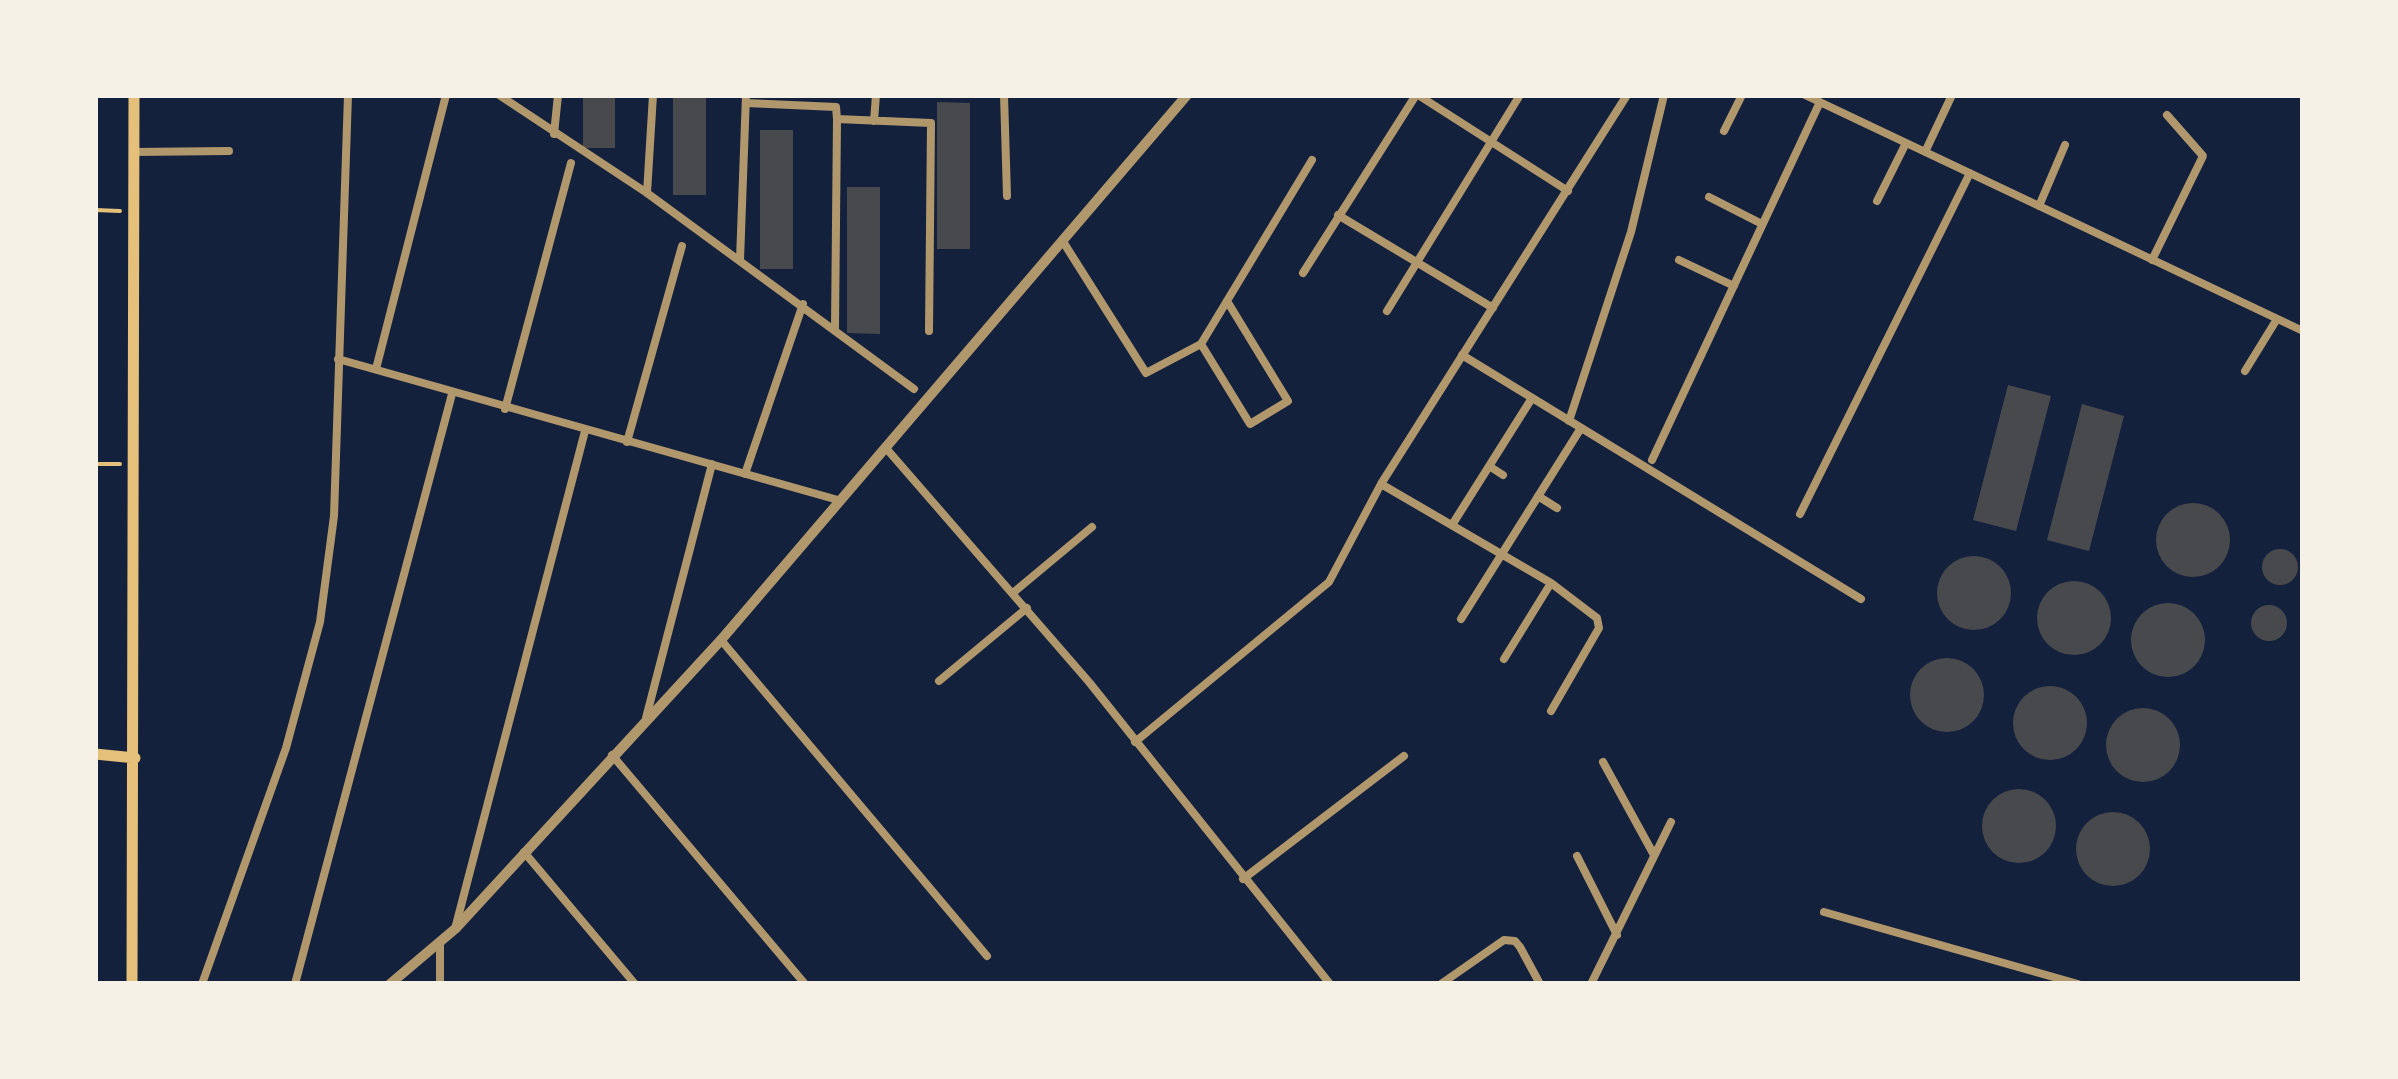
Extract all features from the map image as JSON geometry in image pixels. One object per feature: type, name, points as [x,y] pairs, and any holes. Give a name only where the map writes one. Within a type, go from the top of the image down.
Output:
[{"type":"main road","points":[[132,984],[134,95]]},
{"type":"main road","points":[[95,754],[135,758]]},
{"type":"street","points":[[202,984],[286,748],[320,622],[334,516],[348,95]]},
{"type":"street","points":[[376,370],[446,95]]},
{"type":"street","points":[[499,95],[647,193],[914,388]]},
{"type":"street","points":[[554,134],[558,95]]},
{"type":"street","points":[[647,193],[653,95]]},
{"type":"street","points":[[874,121],[876,95]]},
{"type":"street","points":[[1004,95],[1007,196]]},
{"type":"street","points":[[390,984],[454,929],[720,640],[1186,95]]},
{"type":"street","points":[[1304,273],[1417,95],[1568,191]]},
{"type":"street","points":[[1387,311],[1520,95]]},
{"type":"street","points":[[1135,742],[1329,582],[1381,484],[1628,95]]},
{"type":"street","points":[[1570,421],[1631,232],[1664,95]]},
{"type":"street","points":[[1724,130],[1742,95]]},
{"type":"street","points":[[1808,95],[2303,331]]},
{"type":"street","points":[[1925,152],[1952,95]]},
{"type":"street","points":[[740,260],[746,99],[836,107],[835,328]]},
{"type":"street","points":[[1652,460],[1820,102]]},
{"type":"street","points":[[2152,260],[2204,156],[2167,115]]},
{"type":"street","points":[[836,119],[931,123],[929,331]]},
{"type":"street","points":[[1877,201],[1906,143]]},
{"type":"street","points":[[2039,206],[2066,145]]},
{"type":"street","points":[[134,152],[229,151]]},
{"type":"street","points":[[1062,240],[1146,374],[1201,344],[1312,160]]},
{"type":"street","points":[[504,409],[572,164]]},
{"type":"street","points":[[1800,514],[1970,173]]},
{"type":"street","points":[[1709,197],[1762,224]]},
{"type":"street","points":[[1338,215],[1493,308]]},
{"type":"street","points":[[627,442],[682,246]]},
{"type":"street","points":[[1678,260],[1734,286]]},
{"type":"street","points":[[1201,344],[1250,424],[1288,401],[1227,301]]},
{"type":"street","points":[[745,474],[803,304]]},
{"type":"street","points":[[2244,371],[2278,319]]},
{"type":"street","points":[[1462,355],[1860,600]]},
{"type":"street","points":[[338,359],[504,409],[838,500]]},
{"type":"street","points":[[295,984],[452,394]]},
{"type":"street","points":[[1452,525],[1532,398]]},
{"type":"street","points":[[1461,619],[1581,428]]},
{"type":"street","points":[[454,929],[585,431]]},
{"type":"street","points":[[885,447],[1014,592],[1330,984]]},
{"type":"street","points":[[646,718],[712,464]]},
{"type":"street","points":[[1489,466],[1503,475]]},
{"type":"street","points":[[1381,484],[1551,584],[1600,622],[1551,711]]},
{"type":"street","points":[[1538,496],[1557,508]]},
{"type":"street","points":[[1014,592],[1092,527]]},
{"type":"street","points":[[1504,658],[1551,584]]},
{"type":"street","points":[[939,681],[1027,608]]},
{"type":"street","points":[[720,640],[987,956]]},
{"type":"street","points":[[612,755],[805,984]]},
{"type":"street","points":[[1244,879],[1404,756]]},
{"type":"street","points":[[1604,762],[1654,855]]},
{"type":"street","points":[[1591,984],[1671,822]]},
{"type":"street","points":[[524,852],[635,984]]},
{"type":"street","points":[[1577,856],[1617,935]]},
{"type":"street","points":[[1824,912],[2078,984]]},
{"type":"street","points":[[1441,984],[1504,940],[1515,941],[1540,984]]},
{"type":"street","points":[[440,943],[440,984]]},
{"type":"path","points":[[95,210],[134,211]]},
{"type":"path","points":[[95,464],[135,464]]},
{"type":"building","points":[[583,95],[615,95],[615,148],[583,148]]},
{"type":"building","points":[[673,95],[706,95],[706,195],[673,195]]},
{"type":"building","points":[[937,102],[970,103],[970,249],[937,249]]},
{"type":"building","points":[[760,130],[793,130],[793,269],[760,269]]},
{"type":"building","points":[[847,187],[880,187],[880,334],[847,333]]},
{"type":"building","points":[[2008,385],[2051,396],[2016,531],[1973,520]]},
{"type":"building","points":[[2082,404],[2124,416],[2089,551],[2047,540]]},
{"type":"building","points":[[2193,503],[2219,514],[2230,540],[2219,566],[2193,577],[2167,566],[2156,540],[2167,514]]},
{"type":"building","points":[[2280,549],[2293,554],[2298,567],[2293,580],[2280,585],[2267,580],[2262,567],[2267,554]]},
{"type":"building","points":[[1974,556],[2000,567],[2011,593],[2000,619],[1974,630],[1948,619],[1937,593],[1948,567]]},
{"type":"building","points":[[2074,581],[2100,592],[2111,618],[2100,644],[2074,655],[2048,644],[2037,618],[2048,592]]},
{"type":"building","points":[[2168,603],[2194,614],[2205,640],[2194,666],[2168,677],[2142,666],[2131,640],[2142,614]]},
{"type":"building","points":[[2269,605],[2282,610],[2287,623],[2282,636],[2269,641],[2256,636],[2251,623],[2256,610]]},
{"type":"building","points":[[1947,658],[1973,669],[1984,695],[1973,721],[1947,732],[1921,721],[1910,695],[1921,669]]},
{"type":"building","points":[[2050,686],[2076,697],[2087,723],[2076,749],[2050,760],[2024,749],[2013,723],[2024,697]]},
{"type":"building","points":[[2143,708],[2169,719],[2180,745],[2169,771],[2143,782],[2117,771],[2106,745],[2117,719]]},
{"type":"building","points":[[2019,789],[2045,800],[2056,826],[2045,852],[2019,863],[1993,852],[1982,826],[1993,800]]},
{"type":"building","points":[[2113,812],[2139,823],[2150,849],[2139,875],[2113,886],[2087,875],[2076,849],[2087,823]]}]
